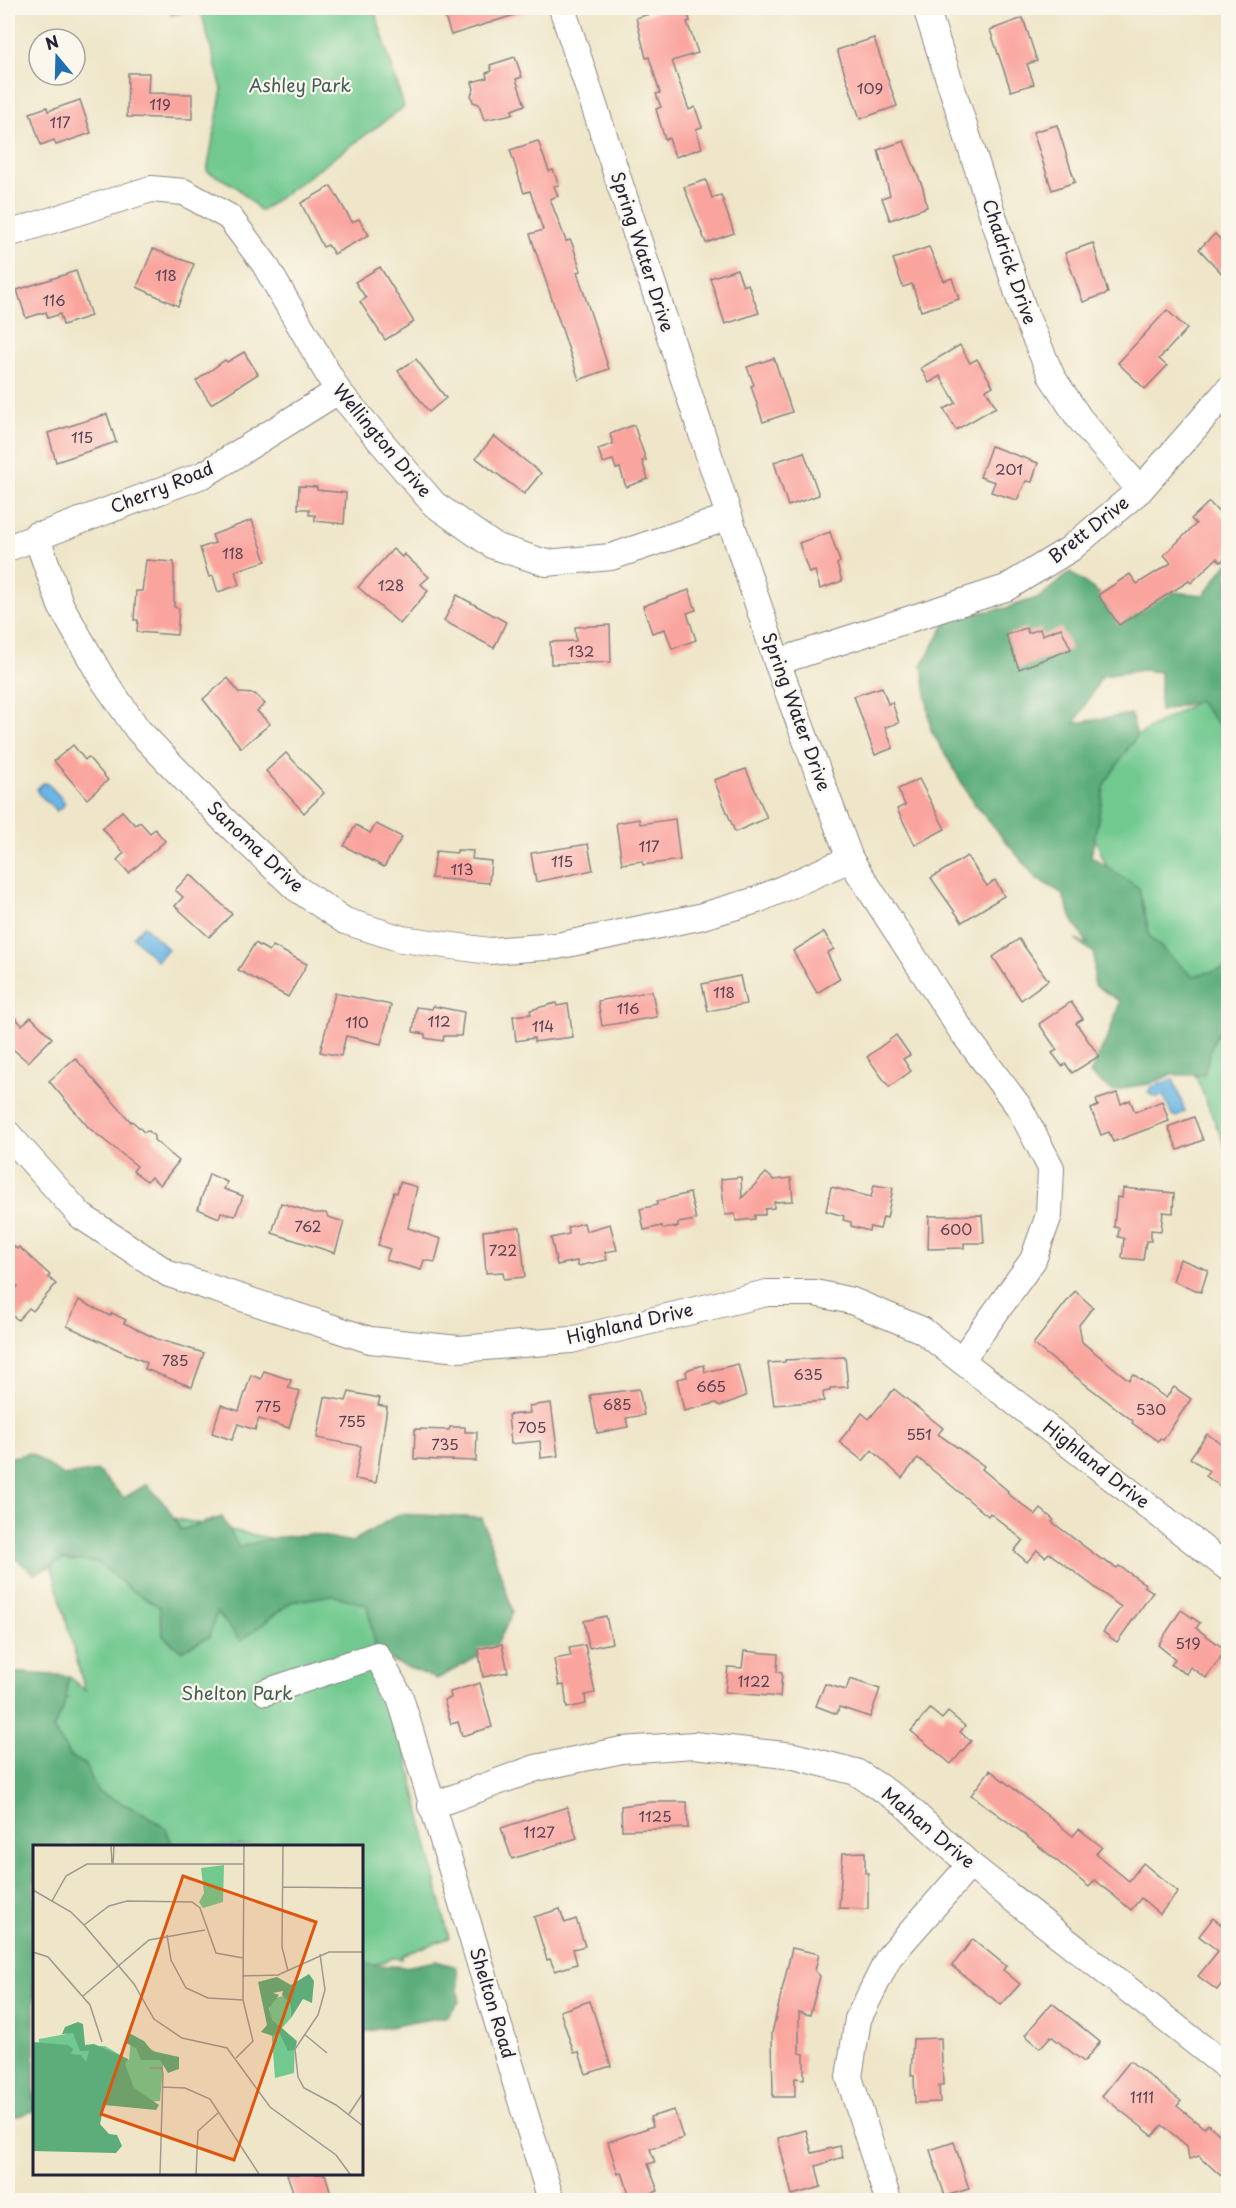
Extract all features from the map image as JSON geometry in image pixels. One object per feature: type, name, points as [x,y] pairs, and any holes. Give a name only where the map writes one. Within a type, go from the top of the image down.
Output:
[{"type":"street","name":"Spring Water Drive","points":[[562,8],[777,662],[849,858],[961,1030],[1019,1107],[1052,1168],[1049,1215],[1033,1260],[962,1359]]},
{"type":"street","name":"Chadrick Drive","points":[[926,8],[1024,312],[1052,377],[1079,418],[1140,490]]},
{"type":"street","name":"Wellington Drive","points":[[8,234],[151,189],[184,192],[229,217],[264,264],[338,392],[434,504],[494,546],[546,563],[611,557],[729,517]]},
{"type":"street","name":"Brett Drive","points":[[777,662],[1006,588],[1070,549],[1140,490],[1228,390]]},
{"type":"street","name":"Cherry Road","points":[[8,548],[36,535],[205,474],[338,392]]},
{"type":"street","name":"Sanoma Drive","points":[[36,535],[61,606],[102,678],[138,730],[225,821],[296,888],[345,921],[402,939],[489,951],[557,946],[699,917],[757,900],[849,858]]},
{"type":"street","name":"Highland Drive","points":[[8,1134],[81,1216],[169,1274],[370,1340],[459,1349],[571,1340],[767,1293],[815,1293],[852,1301],[922,1330],[1228,1568]]},
{"type":"street","name":"Shelton Road","points":[[266,1692],[377,1655],[400,1697],[431,1806],[552,2200]]},
{"type":"street","name":"Mahan Drive","points":[[431,1806],[536,1768],[622,1750],[694,1745],[783,1755],[856,1772],[902,1802],[970,1864],[1228,2068]]},
{"type":"street","points":[[888,2200],[849,2077],[858,2019],[889,1957],[970,1864]]},
{"type":"green space","points":[[169,8],[200,8],[171,15]]},
{"type":"green space","name":"Ashley Park","points":[[200,8],[374,8],[404,107],[261,211],[235,186],[207,171],[222,89]]},
{"type":"green space","points":[[1228,562],[1228,735],[1198,701],[1160,711],[1160,672],[1143,670],[1102,676],[1075,723],[1131,714],[1137,736],[1105,783],[1091,856],[1139,888],[1150,937],[1192,976],[1228,968],[1228,1023],[1215,1039],[1204,1075],[1171,1075],[1149,1084],[1127,1087],[1114,1092],[1090,1074],[1109,1034],[1120,1001],[1094,985],[1094,953],[1075,940],[1088,944],[1073,921],[1062,893],[1037,879],[973,802],[931,730],[922,665],[949,618],[1006,608],[1040,597],[1070,572],[1118,607],[1153,590],[1204,595]]},
{"type":"green space","points":[[1222,687],[1228,702],[1228,1153],[1068,775]]},
{"type":"green space","points":[[30,1453],[64,1476],[98,1471],[124,1498],[147,1484],[167,1507],[181,1530],[222,1517],[239,1547],[273,1538],[310,1534],[352,1542],[399,1514],[482,1518],[513,1612],[496,1647],[437,1679],[377,1655],[367,1605],[332,1595],[291,1602],[241,1641],[217,1612],[209,1637],[181,1651],[163,1636],[159,1606],[132,1591],[97,1562],[62,1560],[35,1574],[8,1553],[8,1458]]},
{"type":"green space","name":"Shelton Park","points":[[31,1489],[361,1557],[449,1938],[402,1955],[402,1959],[393,1958],[363,1969],[363,1845],[93,1845],[8,1722],[69,1698],[8,1717],[8,1672],[69,1676],[85,1691]]},
{"type":"green space","points":[[11,1673],[69,1676],[63,1709],[53,1729],[70,1756],[86,1765],[98,1792],[145,1814],[166,1829],[173,1845],[33,1845],[33,2111],[8,2119],[8,1676]]},
{"type":"green space","points":[[436,1961],[457,1967],[459,2002],[447,2016],[363,2032],[363,1964],[405,1967]]},
{"type":"water","points":[[43,783],[47,783],[64,801],[64,805],[57,811],[38,793],[37,789]]},
{"type":"water","points":[[144,926],[168,949],[157,961],[133,937]]},
{"type":"water","points":[[1173,1079],[1185,1111],[1176,1117],[1172,1115],[1164,1096],[1155,1097],[1148,1093],[1151,1087]]},
{"type":"building","points":[[442,8],[526,8],[527,11],[451,35]]},
{"type":"building","points":[[670,8],[686,8],[690,21],[687,22],[698,53],[672,61],[689,110],[695,107],[702,127],[696,129],[702,148],[675,157],[669,138],[665,140],[656,109],[661,107],[656,94],[660,93],[649,57],[646,58],[636,18]]},
{"type":"building","points":[[1023,18],[1037,61],[1027,64],[1034,84],[1011,91],[990,30]]},
{"type":"building","points":[[874,38],[897,106],[860,119],[837,50]]},
{"type":"building","points":[[515,57],[522,77],[516,79],[525,105],[512,110],[513,114],[484,120],[479,104],[473,102],[472,82],[487,78],[486,73],[492,71],[490,65]]},
{"type":"building","points":[[128,73],[149,73],[148,93],[192,94],[192,119],[127,117]]},
{"type":"building","points":[[80,100],[91,133],[56,145],[54,140],[41,145],[30,113],[47,107],[48,111]]},
{"type":"building","points":[[1057,125],[1075,182],[1052,190],[1033,132]]},
{"type":"building","points":[[538,141],[549,171],[553,170],[559,185],[554,186],[558,196],[550,199],[566,241],[570,240],[572,243],[581,271],[577,272],[609,369],[579,380],[530,234],[543,230],[530,191],[524,193],[510,150]]},
{"type":"building","points":[[904,141],[923,188],[927,207],[890,220],[882,198],[890,195],[878,150]]},
{"type":"building","points":[[706,180],[712,198],[721,195],[734,233],[706,243],[684,187]]},
{"type":"building","points":[[331,186],[352,222],[359,219],[369,235],[334,254],[328,245],[323,247],[301,203]]},
{"type":"building","points":[[1215,234],[1228,247],[1228,280],[1199,249]]},
{"type":"building","points":[[1093,243],[1108,293],[1083,302],[1065,253]]},
{"type":"building","points":[[929,247],[944,281],[952,278],[959,299],[921,311],[912,284],[903,287],[893,259]]},
{"type":"building","points":[[153,249],[194,264],[178,306],[137,287]]},
{"type":"building","points":[[380,267],[414,322],[385,340],[360,302],[366,298],[355,282]]},
{"type":"building","points":[[737,269],[743,286],[748,284],[759,313],[725,324],[710,278]]},
{"type":"building","points":[[76,271],[91,316],[63,325],[60,314],[48,318],[46,312],[26,318],[17,290]]},
{"type":"building","points":[[1167,310],[1187,329],[1159,359],[1167,366],[1145,389],[1118,363]]},
{"type":"building","points":[[960,345],[970,363],[977,359],[993,386],[986,390],[996,407],[956,430],[944,409],[956,403],[940,376],[929,383],[921,368]]},
{"type":"building","points":[[244,352],[258,374],[211,404],[196,381],[225,360],[227,362]]},
{"type":"building","points":[[774,358],[792,412],[763,422],[747,367]]},
{"type":"building","points":[[416,359],[446,398],[429,412],[398,371]]},
{"type":"building","points":[[107,414],[116,442],[56,462],[48,433]]},
{"type":"building","points":[[634,425],[646,460],[642,461],[648,479],[626,487],[620,468],[616,469],[613,460],[603,463],[598,449],[613,444],[610,434]]},
{"type":"building","points":[[494,436],[541,473],[524,494],[476,458]]},
{"type":"building","points":[[991,446],[1038,463],[1032,482],[1026,481],[1017,500],[991,492],[995,482],[980,477]]},
{"type":"building","points":[[804,452],[819,495],[788,506],[774,462]]},
{"type":"building","points":[[299,486],[346,493],[344,524],[315,521],[315,515],[309,515],[309,509],[298,509]]},
{"type":"building","points":[[1209,502],[1228,522],[1228,553],[1221,562],[1217,558],[1191,583],[1189,581],[1119,625],[1098,595],[1130,574],[1137,584],[1171,563],[1164,555],[1196,524],[1191,519]]},
{"type":"building","points":[[252,520],[266,561],[235,571],[239,585],[218,592],[213,576],[209,577],[200,548],[215,543],[212,535]]},
{"type":"building","points":[[830,532],[840,562],[837,564],[842,581],[820,589],[815,571],[809,573],[799,543]]},
{"type":"building","points":[[393,549],[402,557],[404,554],[429,577],[421,584],[428,591],[400,624],[358,587]]},
{"type":"building","points":[[146,560],[174,562],[174,607],[179,608],[177,635],[137,632],[138,620],[134,620],[136,591],[142,591]]},
{"type":"building","points":[[689,590],[696,610],[687,613],[696,640],[672,649],[665,629],[652,633],[643,606]]},
{"type":"building","points":[[457,595],[506,622],[494,648],[444,621]]},
{"type":"building","points":[[610,625],[611,662],[551,664],[550,642],[576,641],[575,627]]},
{"type":"building","points":[[1026,628],[1028,633],[1040,629],[1042,635],[1061,628],[1071,649],[1019,669],[1006,635]]},
{"type":"building","points":[[228,678],[239,693],[255,694],[265,704],[257,711],[270,724],[241,748],[203,699]]},
{"type":"building","points":[[882,687],[888,704],[892,702],[899,723],[885,727],[893,748],[875,755],[854,696]]},
{"type":"building","points":[[73,745],[85,760],[88,757],[108,780],[87,799],[54,761]]},
{"type":"building","points":[[286,753],[324,793],[304,813],[266,771]]},
{"type":"building","points":[[746,769],[767,818],[735,832],[714,780]]},
{"type":"building","points":[[919,779],[945,829],[915,845],[897,809],[905,805],[898,789]]},
{"type":"building","points":[[122,811],[135,825],[140,822],[150,833],[155,829],[165,841],[129,873],[117,860],[124,853],[102,828]]},
{"type":"building","points":[[639,819],[640,824],[675,819],[680,860],[643,865],[642,861],[622,864],[616,823]]},
{"type":"building","points":[[376,824],[402,837],[384,867],[344,846],[356,825],[370,833]]},
{"type":"building","points":[[588,844],[593,870],[536,882],[531,853]]},
{"type":"building","points":[[457,850],[473,851],[472,859],[491,861],[489,883],[431,878],[436,851],[457,853]]},
{"type":"building","points":[[967,856],[987,886],[995,880],[1004,896],[962,922],[931,878]]},
{"type":"building","points":[[190,874],[232,914],[209,937],[175,906],[183,897],[175,890]]},
{"type":"building","points":[[824,932],[834,949],[827,953],[840,979],[817,993],[793,951]]},
{"type":"building","points":[[1019,939],[1048,980],[1021,1000],[993,957]]},
{"type":"building","points":[[255,943],[269,951],[273,946],[307,964],[288,997],[238,970]]},
{"type":"building","points":[[740,976],[746,1004],[708,1011],[702,984]]},
{"type":"building","points":[[652,991],[657,1017],[602,1026],[598,1001]]},
{"type":"building","points":[[335,993],[391,1005],[381,1044],[346,1036],[341,1056],[320,1052]]},
{"type":"building","points":[[1071,1002],[1083,1019],[1076,1023],[1099,1056],[1072,1073],[1066,1064],[1062,1066],[1052,1053],[1057,1050],[1039,1024]]},
{"type":"building","points":[[556,1003],[557,1006],[568,1004],[573,1037],[534,1042],[534,1038],[516,1041],[513,1016],[531,1014],[530,1010]]},
{"type":"building","points":[[433,1006],[464,1012],[461,1036],[444,1036],[443,1041],[425,1038],[425,1034],[413,1032],[416,1007],[432,1009]]},
{"type":"building","points":[[8,1010],[22,1025],[31,1017],[52,1038],[28,1062],[8,1045]]},
{"type":"building","points":[[896,1035],[910,1055],[903,1059],[911,1071],[889,1087],[867,1057]]},
{"type":"building","points":[[75,1058],[131,1122],[144,1132],[149,1131],[154,1136],[154,1140],[179,1161],[160,1185],[151,1177],[147,1181],[133,1171],[137,1166],[89,1128],[49,1081]]},
{"type":"building","points":[[1117,1093],[1121,1104],[1130,1100],[1135,1112],[1162,1101],[1169,1121],[1113,1142],[1109,1132],[1101,1135],[1091,1109],[1098,1106],[1096,1100]]},
{"type":"building","points":[[1194,1117],[1203,1140],[1178,1150],[1168,1127]]},
{"type":"building","points":[[766,1173],[774,1180],[791,1178],[793,1201],[774,1202],[774,1208],[765,1209],[765,1215],[755,1215],[755,1219],[736,1221],[735,1214],[725,1215],[721,1179],[741,1177],[742,1198]]},
{"type":"building","points":[[209,1174],[227,1182],[224,1189],[243,1196],[235,1216],[221,1212],[219,1218],[198,1209]]},
{"type":"building","points":[[400,1182],[417,1187],[408,1228],[441,1239],[435,1262],[424,1260],[421,1270],[386,1260],[390,1249],[378,1245],[394,1192],[397,1193]]},
{"type":"building","points":[[874,1185],[893,1188],[887,1218],[883,1217],[880,1229],[870,1227],[869,1231],[851,1226],[851,1222],[843,1220],[844,1216],[826,1211],[831,1187],[871,1197]]},
{"type":"building","points":[[1123,1188],[1174,1193],[1173,1213],[1163,1212],[1161,1231],[1151,1230],[1151,1241],[1146,1241],[1143,1260],[1122,1258],[1124,1238],[1118,1237],[1119,1228],[1114,1227],[1117,1197],[1122,1198]]},
{"type":"building","points":[[690,1193],[696,1220],[678,1223],[678,1227],[663,1229],[662,1226],[644,1230],[640,1209],[657,1205],[657,1201]]},
{"type":"building","points":[[281,1203],[314,1213],[326,1213],[328,1217],[344,1222],[335,1253],[272,1233]]},
{"type":"building","points":[[982,1215],[984,1243],[964,1243],[964,1248],[928,1249],[929,1216]]},
{"type":"building","points":[[584,1223],[586,1231],[610,1224],[617,1250],[605,1252],[607,1260],[578,1266],[577,1261],[557,1265],[551,1238],[569,1234],[568,1227]]},
{"type":"building","points":[[520,1227],[525,1277],[504,1279],[503,1272],[486,1273],[483,1231]]},
{"type":"building","points":[[8,1242],[17,1249],[19,1247],[50,1275],[48,1277],[56,1284],[33,1311],[29,1308],[18,1320],[8,1312],[8,1298],[18,1286],[8,1277]]},
{"type":"building","points":[[1180,1259],[1208,1270],[1201,1292],[1173,1281]]},
{"type":"building","points":[[1075,1291],[1093,1307],[1079,1325],[1082,1342],[1129,1380],[1133,1374],[1166,1398],[1174,1387],[1191,1399],[1163,1440],[1160,1438],[1158,1441],[1132,1423],[1133,1421],[1033,1344]]},
{"type":"building","points":[[79,1300],[110,1316],[112,1313],[126,1320],[124,1323],[157,1339],[204,1353],[192,1387],[145,1369],[147,1363],[67,1326]]},
{"type":"building","points":[[845,1357],[848,1387],[830,1388],[830,1391],[823,1392],[824,1401],[774,1405],[768,1363]]},
{"type":"building","points":[[738,1364],[746,1396],[720,1406],[716,1403],[684,1411],[677,1379],[687,1377],[686,1372],[689,1369],[704,1365],[705,1372]]},
{"type":"building","points":[[264,1371],[291,1380],[288,1388],[300,1391],[289,1428],[259,1419],[255,1430],[238,1424],[232,1440],[212,1433],[221,1405],[239,1411],[251,1375],[261,1379]]},
{"type":"building","points":[[639,1389],[644,1415],[626,1418],[628,1427],[597,1433],[590,1395]]},
{"type":"building","points":[[894,1389],[943,1428],[938,1434],[984,1466],[982,1469],[1008,1491],[1007,1493],[1036,1515],[1041,1509],[1054,1520],[1052,1522],[1101,1559],[1117,1568],[1119,1566],[1153,1592],[1117,1642],[1103,1632],[1121,1607],[1049,1553],[1045,1557],[1037,1550],[1027,1562],[1014,1551],[1023,1540],[990,1513],[988,1516],[918,1458],[902,1478],[872,1450],[863,1461],[839,1442],[862,1413],[869,1419]]},
{"type":"building","points":[[349,1392],[380,1398],[378,1405],[387,1407],[376,1483],[355,1479],[361,1446],[317,1438],[325,1397],[346,1401]]},
{"type":"building","points":[[551,1403],[558,1456],[541,1458],[540,1441],[511,1444],[508,1415],[530,1413],[529,1406]]},
{"type":"building","points":[[450,1427],[465,1427],[465,1432],[477,1432],[476,1461],[414,1459],[415,1429],[449,1430]]},
{"type":"building","points":[[1207,1434],[1228,1448],[1228,1492],[1206,1476],[1209,1471],[1190,1458]]},
{"type":"building","points":[[1181,1610],[1200,1623],[1196,1628],[1226,1650],[1206,1678],[1190,1667],[1186,1674],[1171,1665],[1175,1659],[1158,1645]]},
{"type":"building","points":[[606,1616],[612,1643],[589,1648],[584,1621]]},
{"type":"building","points":[[502,1644],[508,1672],[483,1677],[478,1649]]},
{"type":"building","points":[[585,1645],[595,1693],[585,1695],[586,1704],[567,1708],[564,1685],[559,1686],[554,1659],[571,1656],[569,1648]]},
{"type":"building","points":[[744,1651],[778,1654],[777,1672],[782,1673],[780,1697],[725,1692],[728,1667],[742,1668]]},
{"type":"building","points":[[850,1679],[880,1689],[870,1717],[839,1707],[837,1714],[816,1706],[825,1684],[846,1690]]},
{"type":"building","points":[[480,1683],[492,1727],[462,1736],[458,1722],[451,1724],[444,1700],[451,1698],[450,1692]]},
{"type":"building","points":[[930,1709],[942,1719],[948,1712],[965,1726],[960,1732],[971,1741],[951,1764],[911,1731]]},
{"type":"building","points":[[990,1770],[1073,1836],[1079,1829],[1102,1847],[1096,1854],[1129,1881],[1143,1863],[1178,1892],[1160,1914],[1141,1898],[1131,1910],[1095,1880],[1089,1887],[1019,1830],[971,1795]]},
{"type":"building","points":[[652,1802],[687,1802],[688,1828],[622,1830],[621,1806]]},
{"type":"building","points":[[567,1807],[577,1838],[512,1859],[501,1828]]},
{"type":"building","points":[[865,1852],[865,1873],[868,1873],[868,1909],[839,1908],[843,1853]]},
{"type":"building","points":[[560,1909],[565,1923],[576,1919],[585,1946],[573,1949],[577,1964],[555,1971],[550,1959],[547,1960],[534,1917]]},
{"type":"building","points":[[1213,1918],[1228,1930],[1228,1975],[1217,1990],[1198,1976],[1218,1951],[1199,1936]]},
{"type":"building","points":[[973,1939],[1006,1966],[1003,1970],[1020,1984],[1001,2005],[952,1966]]},
{"type":"building","points":[[792,1948],[819,1954],[815,1971],[820,1976],[810,2015],[799,2012],[799,2053],[804,2054],[804,2079],[795,2078],[795,2097],[773,2097],[772,2033]]},
{"type":"building","points":[[590,2001],[611,2066],[586,2074],[579,2052],[574,2053],[560,2011]]},
{"type":"building","points":[[1052,2003],[1100,2042],[1084,2062],[1051,2036],[1040,2048],[1025,2035]]},
{"type":"building","points":[[941,2038],[943,2085],[939,2085],[940,2102],[915,2103],[914,2076],[911,2075],[913,2039]]},
{"type":"building","points":[[1130,2061],[1181,2101],[1177,2106],[1204,2128],[1208,2124],[1219,2134],[1228,2124],[1228,2178],[1220,2175],[1199,2156],[1189,2159],[1187,2146],[1162,2125],[1153,2136],[1102,2096]]},
{"type":"building","points":[[674,2110],[683,2138],[650,2149],[655,2162],[648,2164],[658,2191],[631,2200],[622,2172],[618,2174],[608,2142],[653,2126],[650,2117]]},
{"type":"building","points":[[806,2130],[812,2153],[840,2146],[843,2157],[816,2166],[821,2187],[792,2195],[778,2138]]},
{"type":"building","points":[[954,2142],[969,2189],[945,2196],[930,2150]]},
{"type":"building","points":[[287,2175],[325,2175],[333,2200],[296,2200]]}]
